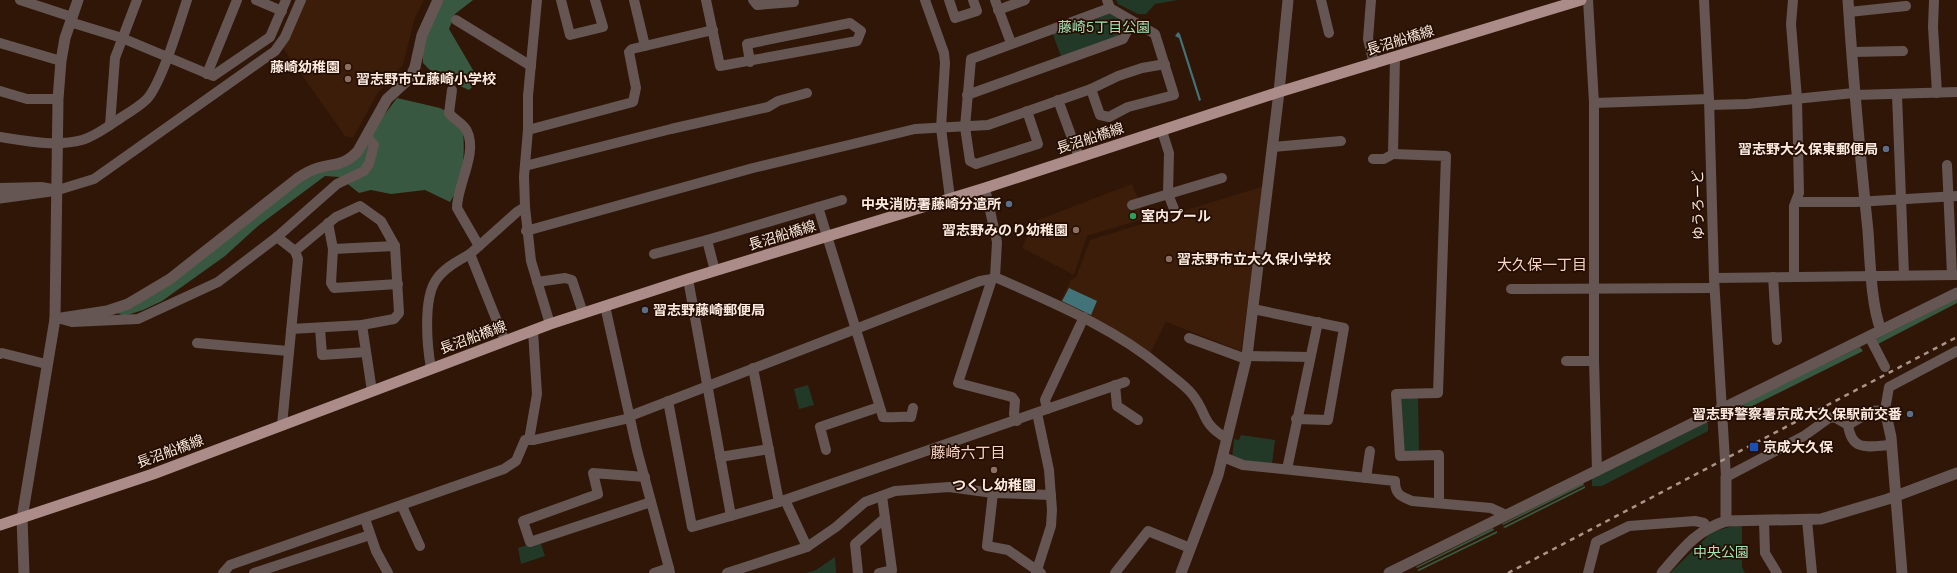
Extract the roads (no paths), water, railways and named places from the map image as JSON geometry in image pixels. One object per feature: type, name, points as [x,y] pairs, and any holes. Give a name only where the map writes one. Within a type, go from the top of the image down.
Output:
[{"type":"main road","name":"長沼船橋線","points":[[0,525],[153,474],[550,324],[688,279],[985,188],[1279,92],[1395,58],[1581,0]]},
{"type":"street","points":[[20,0],[122,38],[213,76],[270,37],[286,0]]},
{"type":"street","points":[[24,573],[22,518],[46,364],[58,319],[58,99],[60,61],[78,0]]},
{"type":"street","points":[[110,125],[115,58],[137,0]]},
{"type":"street","points":[[0,137],[21,141],[58,143],[82,140],[110,125],[147,99],[157,82],[187,0]]},
{"type":"street","points":[[207,74],[237,0]]},
{"type":"street","points":[[256,0],[282,11]]},
{"type":"street","points":[[0,198],[58,190],[94,179],[275,51],[285,37],[301,0]]},
{"type":"street","points":[[58,319],[107,311],[128,304],[170,280],[298,178],[317,168],[342,164],[352,157],[388,99],[410,78],[415,67],[424,28],[438,0]]},
{"type":"street","points":[[545,0],[538,0],[530,66],[525,166],[525,207],[526,231],[531,261],[550,324]]},
{"type":"street","points":[[561,0],[570,35],[603,27],[595,0]]},
{"type":"street","points":[[634,0],[645,46]]},
{"type":"street","points":[[706,0],[720,66],[750,62],[856,41],[861,31],[850,23],[746,44],[750,62]]},
{"type":"street","points":[[753,0],[758,5],[794,2]]},
{"type":"street","points":[[925,0],[944,53],[945,63],[941,128],[950,198]]},
{"type":"street","points":[[949,0],[956,18],[977,11],[973,0]]},
{"type":"street","points":[[1010,44],[997,5],[1025,0]]},
{"type":"street","points":[[1181,573],[1223,457],[1226,438],[1247,358],[1273,147],[1288,0]]},
{"type":"street","points":[[1321,0],[1329,33]]},
{"type":"street","points":[[1371,0],[1368,39],[1374,64]]},
{"type":"street","points":[[1581,0],[1594,103],[1594,361],[1597,471]]},
{"type":"street","name":"ゆうろーど","points":[[1704,0],[1709,102],[1714,283],[1726,477]]},
{"type":"street","points":[[1793,0],[1791,24],[1797,99],[1799,193],[1796,202],[1794,277]]},
{"type":"street","points":[[1848,0],[1872,275],[1878,321],[1881,330]]},
{"type":"street","points":[[1934,0],[1933,27],[1937,93]]},
{"type":"street","points":[[1027,112],[1038,144],[976,164],[970,161],[965,127],[971,59],[1108,4],[1132,22],[1156,34],[1174,95],[1128,107],[1109,117],[1100,115],[1090,89]]},
{"type":"street","points":[[1849,12],[1906,6]]},
{"type":"street","points":[[456,20],[530,66]]},
{"type":"street","points":[[967,95],[1123,39],[1132,22]]},
{"type":"street","points":[[528,130],[633,102],[636,88],[629,52],[632,49],[713,30]]},
{"type":"street","points":[[0,43],[60,61]]},
{"type":"street","points":[[1852,52],[1903,51]]},
{"type":"street","points":[[1394,154],[1395,58]]},
{"type":"street","points":[[526,231],[753,168],[915,130],[988,125],[1090,89],[1118,76],[1142,68],[1165,64]]},
{"type":"street","points":[[0,90],[28,99],[58,99]]},
{"type":"street","points":[[452,90],[449,113],[466,128],[469,138],[467,171],[457,200],[457,208],[480,246]]},
{"type":"street","points":[[1594,103],[1709,102],[1797,99],[1855,94],[1897,95],[1957,92]]},
{"type":"street","points":[[525,166],[671,129],[768,108],[778,101],[806,93]]},
{"type":"street","points":[[1897,95],[1904,275]]},
{"type":"street","points":[[1058,100],[1079,157]]},
{"type":"street","points":[[1162,131],[1169,153],[1168,194],[1174,209]]},
{"type":"street","points":[[58,319],[72,322],[138,319],[218,282],[277,237],[337,184],[364,171],[370,164],[374,145],[366,136]]},
{"type":"street","points":[[1273,147],[1342,141]]},
{"type":"street","points":[[1373,159],[1384,159],[1394,154],[1446,156],[1438,393],[1396,394],[1400,456],[1439,455],[1439,503]]},
{"type":"street","points":[[1511,288],[1594,288],[1714,283],[1773,277],[1954,275],[1953,196],[1947,164]]},
{"type":"street","points":[[1132,205],[1168,194],[1195,188],[1222,178]]},
{"type":"street","points":[[0,188],[41,187],[58,190]]},
{"type":"street","points":[[985,188],[997,242],[993,278],[958,383],[1012,398],[1015,401],[1014,414],[1017,421]]},
{"type":"street","points":[[1796,202],[1865,202],[1953,196]]},
{"type":"street","points":[[654,254],[842,200]]},
{"type":"street","points":[[291,329],[362,325],[394,319],[399,313],[395,246],[381,222],[360,206],[336,217],[295,251]]},
{"type":"street","points":[[431,368],[427,329],[431,292],[435,280],[445,270],[480,246],[516,212],[525,207]]},
{"type":"street","points":[[818,207],[883,417],[911,417],[913,408]]},
{"type":"street","points":[[328,223],[333,250],[331,283],[334,288],[398,284]]},
{"type":"street","points":[[277,237],[295,251],[298,260],[282,425]]},
{"type":"street","points":[[707,240],[715,271]]},
{"type":"street","points":[[333,250],[395,246]]},
{"type":"street","points":[[470,254],[505,341]]},
{"type":"street","points":[[1773,277],[1777,340]]},
{"type":"street","points":[[537,282],[565,278],[572,280],[583,314]]},
{"type":"street","points":[[223,573],[230,565],[365,519],[504,469],[516,461],[525,440],[630,417],[856,328],[980,281],[993,278],[1084,317],[1125,341],[1160,366],[1191,393],[1208,425],[1226,438]]},
{"type":"street","points":[[688,279],[731,516]]},
{"type":"street","points":[[1389,573],[1957,293]]},
{"type":"street","points":[[606,306],[630,417],[669,571],[654,573]]},
{"type":"street","points":[[1253,309],[1344,328],[1328,420],[1296,420]]},
{"type":"street","points":[[992,493],[987,546],[1008,550],[1038,572],[1052,518],[1049,470],[1042,411],[1045,400],[1084,317]]},
{"type":"street","points":[[1287,469],[1296,420],[1318,322]]},
{"type":"street","points":[[362,325],[372,392]]},
{"type":"street","points":[[320,328],[322,355],[366,352]]},
{"type":"street","points":[[529,440],[537,394],[533,331]]},
{"type":"street","points":[[1869,336],[1885,367]]},
{"type":"street","points":[[1189,338],[1247,358],[1310,357]]},
{"type":"street","points":[[197,343],[288,351]]},
{"type":"street","points":[[1902,573],[1892,445],[1885,410],[1889,387],[1957,350]]},
{"type":"street","points":[[0,354],[2,353],[46,364]]},
{"type":"street","points":[[1566,361],[1594,361]]},
{"type":"street","points":[[753,368],[769,449],[782,501],[807,547]]},
{"type":"street","points":[[668,401],[692,527],[782,501],[1017,421],[1125,382]]},
{"type":"street","points":[[1115,385],[1117,406],[1138,420]]},
{"type":"street","points":[[826,450],[820,427],[879,407]]},
{"type":"street","points":[[1848,424],[1872,411],[1885,410]]},
{"type":"street","points":[[1726,521],[1726,477],[1804,436],[1829,418],[1834,417],[1848,424]]},
{"type":"street","points":[[1848,424],[1850,436],[1856,444],[1862,446],[1892,445]]},
{"type":"street","points":[[720,457],[769,449]]},
{"type":"street","points":[[1366,478],[1370,451]]},
{"type":"street","points":[[1223,457],[1243,465],[1395,481],[1397,493],[1406,498],[1492,508],[1506,515]]},
{"type":"street","points":[[645,477],[593,473],[598,494],[523,521],[530,542],[652,502]]},
{"type":"street","points":[[1662,573],[1690,542],[1708,527],[1726,521],[1807,520],[1836,515],[1896,496],[1957,473]]},
{"type":"street","points":[[727,573],[807,547],[836,527],[865,502],[895,491],[949,487],[992,493],[1051,495]]},
{"type":"street","points":[[879,573],[892,570],[882,496]]},
{"type":"street","points":[[402,506],[420,546]]},
{"type":"street","points":[[858,573],[855,544],[885,518]]},
{"type":"street","points":[[365,519],[370,535],[388,573]]},
{"type":"street","points":[[1807,520],[1812,573]]},
{"type":"street","points":[[1588,573],[1596,542],[1629,526],[1695,521],[1704,523],[1708,527]]},
{"type":"street","points":[[1764,521],[1765,553],[1777,573]]},
{"type":"street","points":[[1115,573],[1148,531],[1174,543],[1190,548]]},
{"type":"street","points":[[254,573],[370,535]]},
{"type":"street","points":[[245,560],[249,573]]},
{"type":"water","points":[[1178,32],[1180,34],[1201,100],[1199,101],[1179,38],[1175,36]]},
{"type":"water","points":[[1069,288],[1097,301],[1091,315],[1062,301]]},
{"type":"railway","points":[[1508,573],[1957,337]]},
{"type":"place","name":"藤崎幼稚園","points":[[348,67]]},
{"type":"place","name":"習志野市立藤崎小学校","points":[[348,79]]},
{"type":"place","name":"習志野大久保東郵便局","points":[[1886,149]]},
{"type":"place","name":"中央消防署藤崎分遣所","points":[[1009,204]]},
{"type":"place","name":"室内プール","points":[[1133,216]]},
{"type":"place","name":"習志野みのり幼稚園","points":[[1076,230]]},
{"type":"place","name":"習志野市立大久保小学校","points":[[1169,259]]},
{"type":"place","name":"習志野藤崎郵便局","points":[[645,310]]},
{"type":"place","name":"習志野警察署京成大久保駅前交番","points":[[1910,414]]},
{"type":"place","name":"京成大久保","points":[[1754,447]]},
{"type":"place","name":"つくし幼稚園","points":[[994,470]]},
{"type":"district","name":"大久保一丁目","points":[[1542,265]]},
{"type":"district","name":"藤崎六丁目","points":[[968,453]]},
{"type":"park label","name":"藤崎5丁目公園","points":[[1104,27]]},
{"type":"park label","name":"中央公園","points":[[1721,552]]}]
